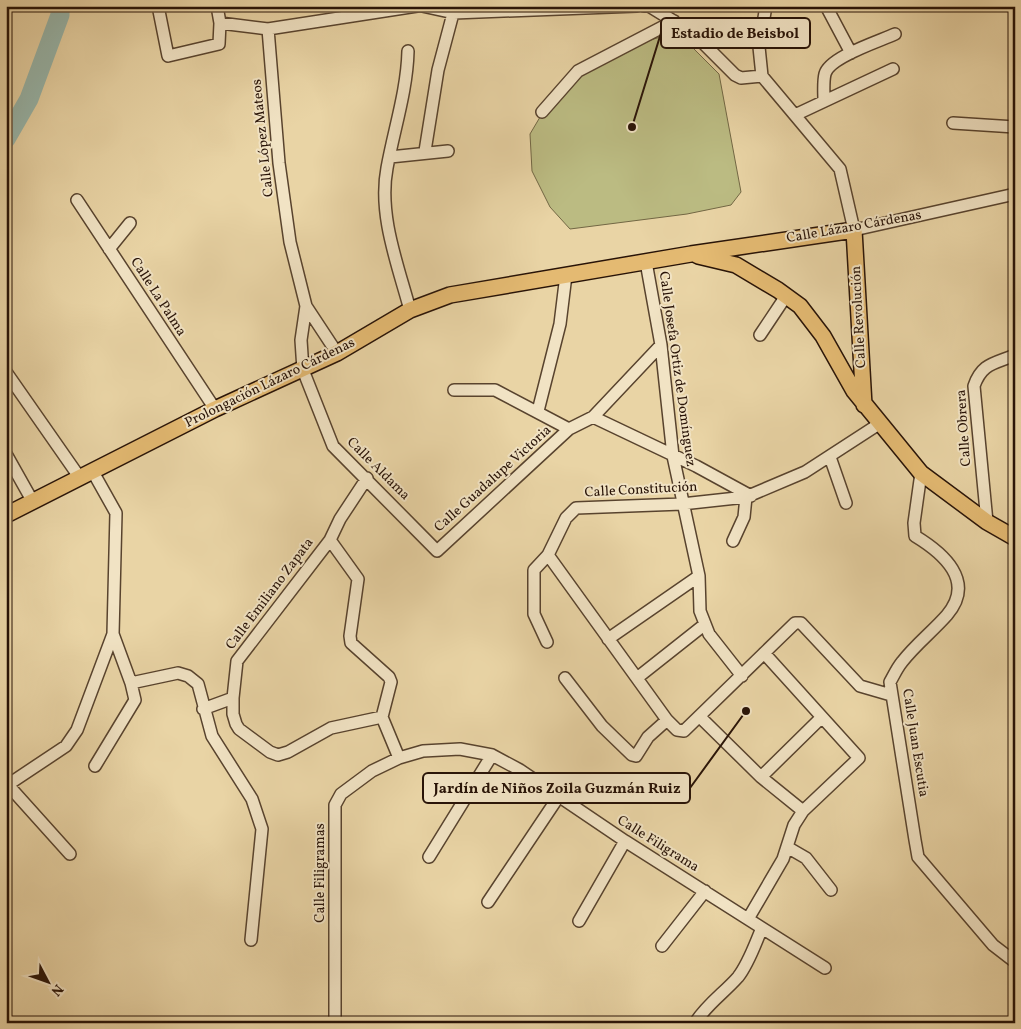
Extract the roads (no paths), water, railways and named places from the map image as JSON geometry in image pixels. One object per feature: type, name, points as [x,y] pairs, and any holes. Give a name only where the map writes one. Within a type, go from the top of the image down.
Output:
[{"type":"main road","name":"Calle Lázaro Cárdenas","points":[[691,254],[854,230]]},
{"type":"main road","name":"Calle Revolución","points":[[854,230],[864,405]]},
{"type":"main road","name":"Calle Revolución","points":[[691,254],[736,265],[800,306],[823,336],[864,405],[921,473],[987,522],[1015,538]]},
{"type":"main road","name":"Prolongación Lázaro Cárdenas","points":[[6,516],[215,409],[337,353],[410,310],[450,295],[691,254]]},
{"type":"street","points":[[158,6],[168,56],[219,44],[220,23],[216,6]]},
{"type":"street","points":[[220,23],[268,29],[418,6]]},
{"type":"street","points":[[422,6],[454,10],[637,6]]},
{"type":"street","points":[[644,6],[649,6],[693,33],[735,76],[741,78],[762,76]]},
{"type":"street","points":[[766,6],[759,47],[762,76],[840,169],[854,230]]},
{"type":"street","points":[[826,6],[850,53]]},
{"type":"street","points":[[425,151],[438,70],[454,10]]},
{"type":"street","points":[[542,112],[578,71],[674,21]]},
{"type":"street","name":"Calle López Mateos","points":[[268,29],[279,163],[290,242],[306,306],[337,353]]},
{"type":"street","points":[[824,101],[825,73],[830,66],[850,53],[895,34]]},
{"type":"street","points":[[408,51],[407,72],[386,168],[385,200],[388,229],[410,310]]},
{"type":"street","points":[[795,115],[893,68]]},
{"type":"street","points":[[953,122],[1015,127]]},
{"type":"street","points":[[390,156],[425,151],[448,151]]},
{"type":"street","name":"Calle Lázaro Cárdenas","points":[[854,230],[1015,194]]},
{"type":"street","name":"Calle La Palma","points":[[77,200],[215,409]]},
{"type":"street","points":[[109,249],[130,223]]},
{"type":"street","name":"Calle Josefa Ortiz de Domínguez","points":[[646,262],[661,345],[673,456],[699,576],[700,611],[704,625],[742,676]]},
{"type":"street","points":[[538,411],[560,324],[566,275]]},
{"type":"street","points":[[760,335],[786,296]]},
{"type":"street","name":"Calle López Mateos","points":[[303,370],[301,340],[306,306]]},
{"type":"street","points":[[661,345],[593,417],[749,496],[744,517],[733,541]]},
{"type":"street","name":"Calle Obrera","points":[[987,522],[974,386],[979,372],[988,365],[1015,355]]},
{"type":"street","name":"Calle Aldama","points":[[303,370],[333,446],[437,550]]},
{"type":"street","points":[[6,372],[116,512],[113,634],[77,730],[66,746],[7,786],[70,854]]},
{"type":"street","name":"Calle Guadalupe Victoria","points":[[454,390],[495,390],[538,411],[570,430]]},
{"type":"street","name":"Calle Guadalupe Victoria","points":[[437,550],[570,430],[593,417]]},
{"type":"street","name":"Calle Constitución","points":[[548,555],[566,518],[576,508],[682,504],[749,496],[805,472],[879,424]]},
{"type":"street","points":[[6,454],[33,502]]},
{"type":"street","points":[[830,457],[846,503]]},
{"type":"street","name":"Calle Juan Escutia","points":[[921,473],[914,523],[915,536],[933,547],[952,566],[957,579],[956,599],[948,614],[902,662],[890,682],[918,857],[993,945],[1015,962]]},
{"type":"street","name":"Calle Emiliano Zapata","points":[[367,478],[340,518],[330,540],[238,661],[233,698],[233,714],[239,729],[270,752],[278,755],[288,752],[331,728],[382,717]]},
{"type":"street","points":[[330,540],[358,579],[350,636],[354,648],[389,676],[390,682],[382,717],[398,758]]},
{"type":"street","points":[[547,642],[534,614],[534,572],[536,566],[548,555],[667,720],[677,730],[684,731],[764,653],[798,623],[860,686],[892,695]]},
{"type":"street","points":[[608,639],[699,576]]},
{"type":"street","points":[[637,678],[704,625]]},
{"type":"street","points":[[96,766],[135,700],[131,683],[113,634]]},
{"type":"street","points":[[748,919],[783,859],[794,825],[803,811],[859,758],[764,653]]},
{"type":"street","points":[[131,683],[178,673],[188,676],[198,684],[203,709],[212,736],[252,799],[262,829],[252,940]]},
{"type":"street","points":[[565,678],[602,726],[632,756],[636,756],[648,737],[667,720]]},
{"type":"street","points":[[203,709],[233,698]]},
{"type":"street","points":[[700,716],[761,777],[803,811]]},
{"type":"street","points":[[761,777],[822,717]]},
{"type":"street","name":"Calle Filigrama","points":[[398,758],[424,751],[460,749],[492,756],[520,770],[625,842],[825,968]]},
{"type":"street","points":[[429,858],[492,756]]},
{"type":"street","name":"Calle Filigramas","points":[[335,1023],[335,804],[340,794],[372,771],[398,758]]},
{"type":"street","points":[[488,902],[559,796]]},
{"type":"street","points":[[579,921],[625,842]]},
{"type":"street","points":[[787,847],[806,858],[831,890]]},
{"type":"street","points":[[662,946],[705,891]]},
{"type":"street","points":[[695,1023],[714,998],[738,977],[750,957],[762,928]]},
{"type":"waterway","points":[[6,139],[29,99],[60,15],[60,6]]},
{"type":"place","name":"Estadio de Beisbol","points":[[632,127]]},
{"type":"place","name":"Jardín de Niños Zoila Guzmán Ruiz","points":[[746,711]]}]
